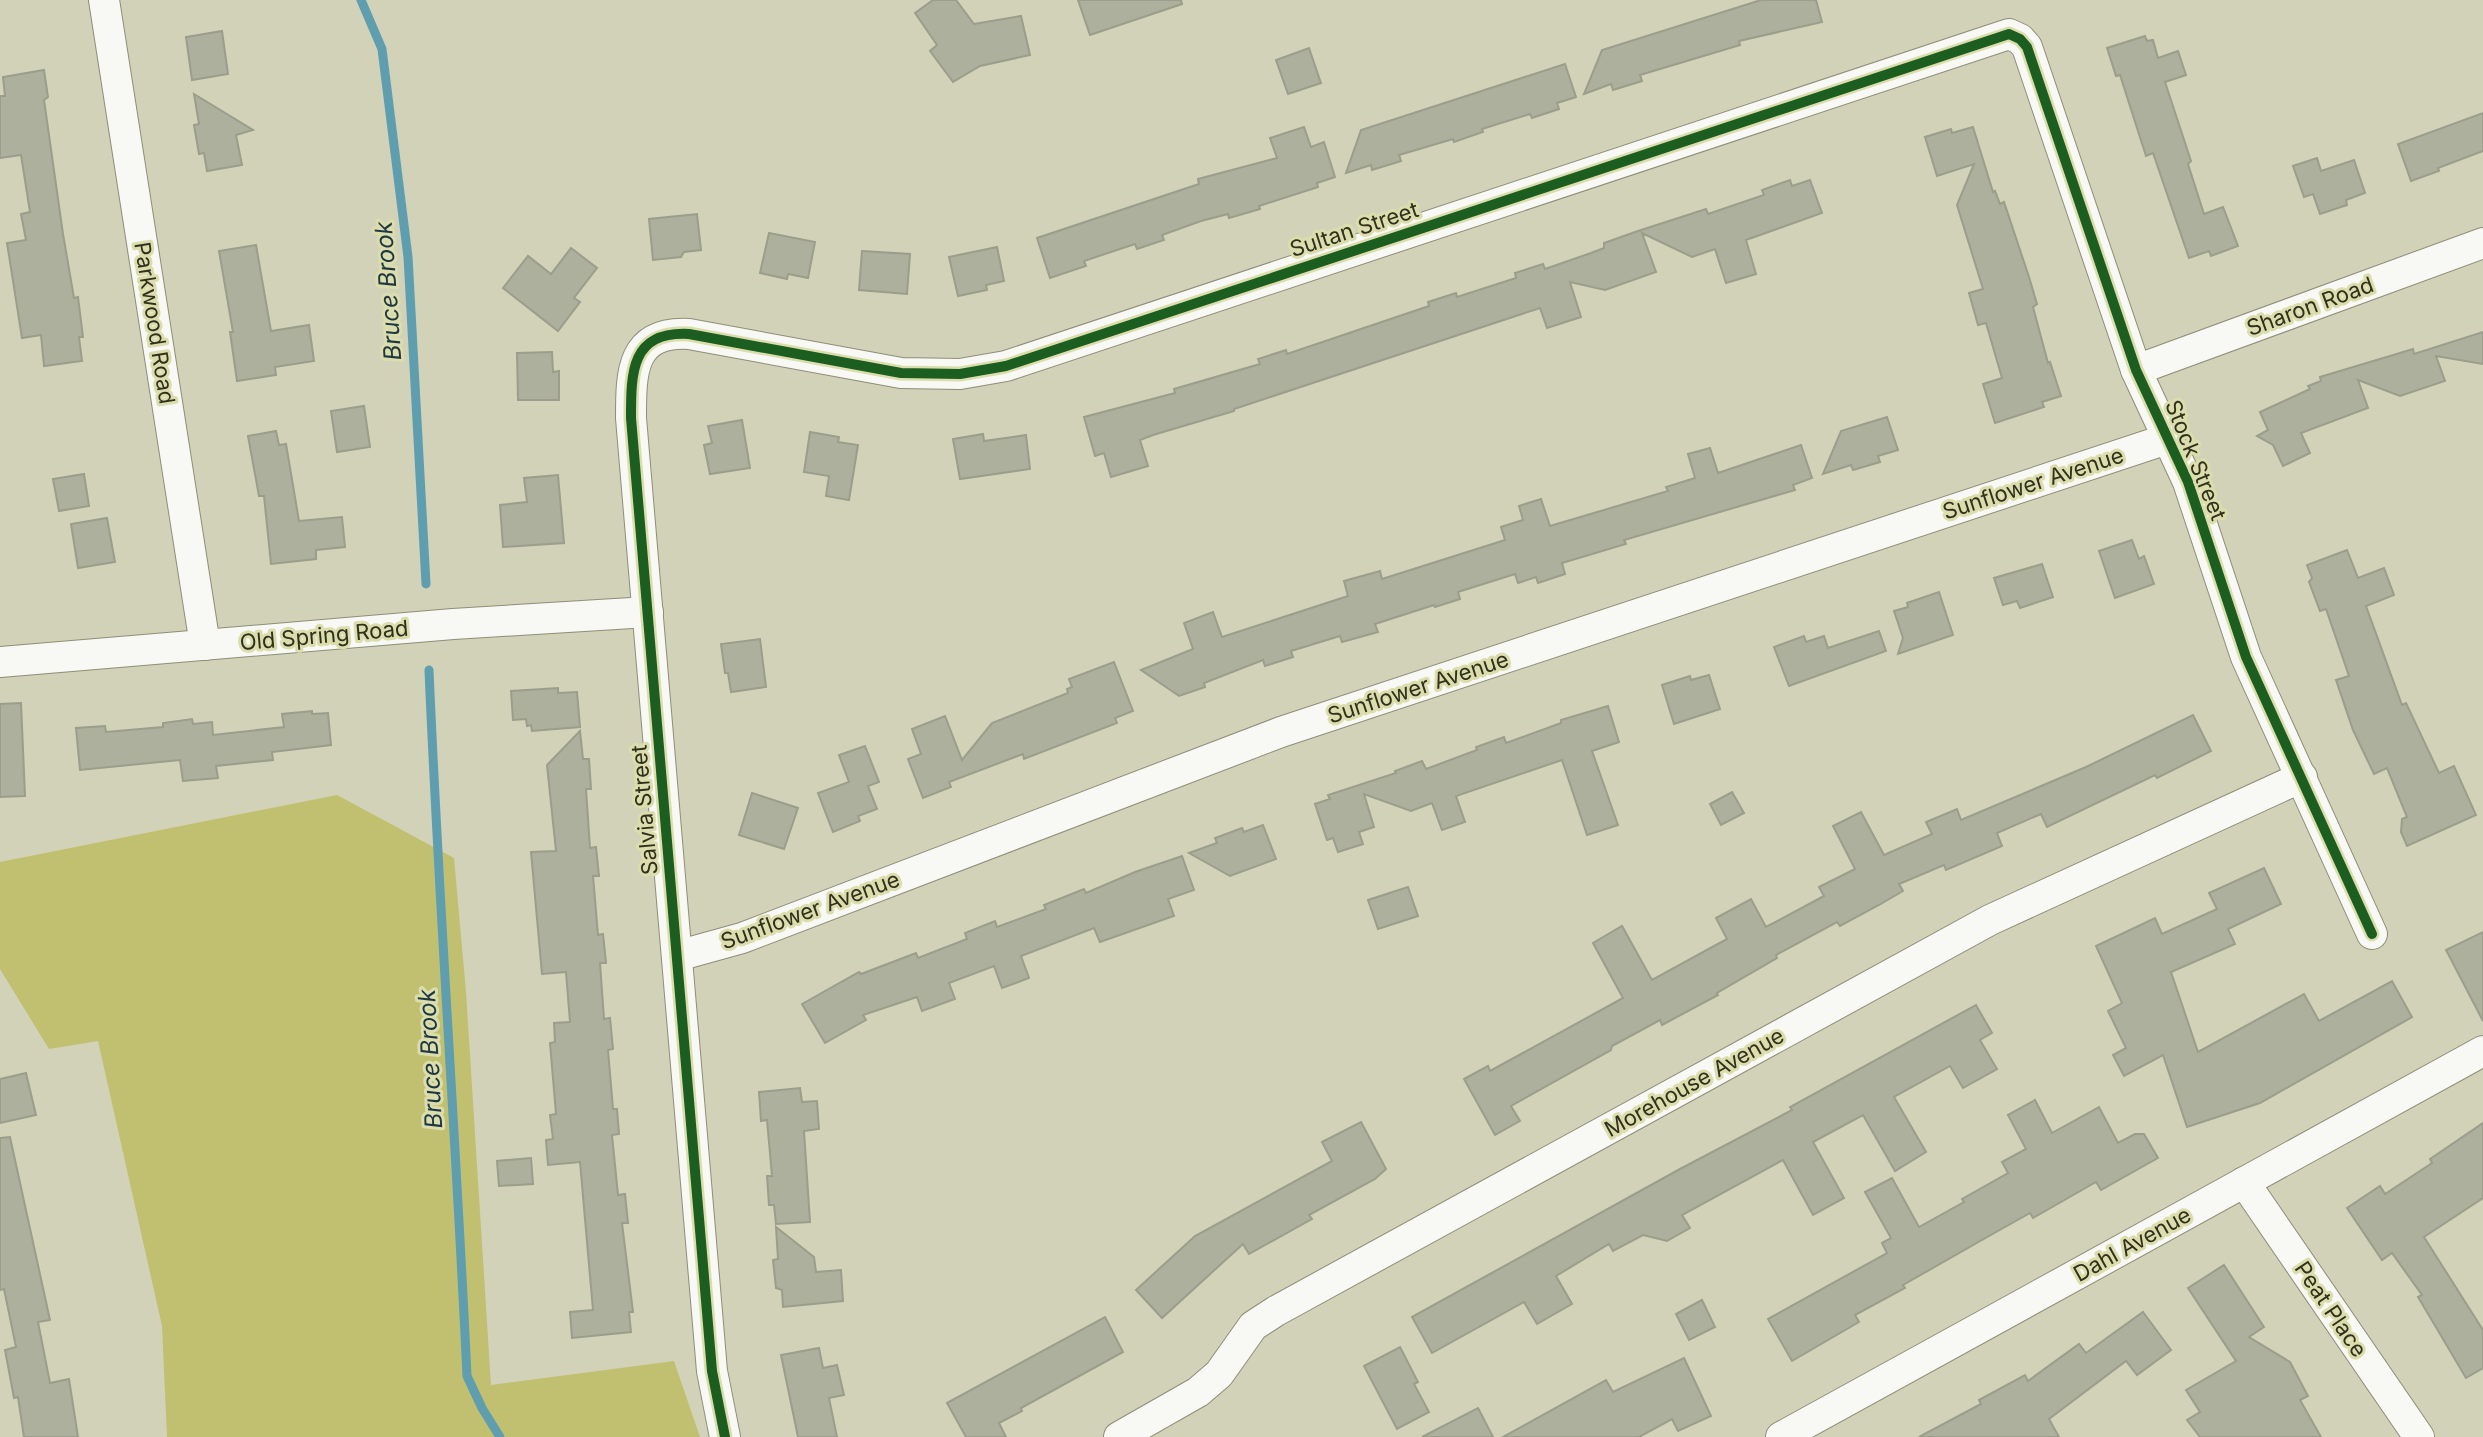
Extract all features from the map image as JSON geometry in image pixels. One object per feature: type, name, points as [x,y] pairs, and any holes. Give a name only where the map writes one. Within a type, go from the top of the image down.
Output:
[{"type":"street","name":"Parkwood Road","points":[[104,0],[205,645]]},
{"type":"street","name":"Sultan Street","points":[[689,334],[901,373],[981,372],[1979,43],[2009,34],[2020,39]]},
{"type":"street","name":"Stock Street","points":[[2020,39],[2027,47],[2034,66],[2136,370],[2188,482],[2246,657],[2372,934]]},
{"type":"street","name":"Sharon Road","points":[[2136,370],[2483,243]]},
{"type":"street","name":"Salvia Street","points":[[689,334],[668,333],[649,344],[636,360],[631,387],[712,1371],[725,1437]]},
{"type":"street","name":"Sunflower Avenue","points":[[677,956],[742,938],[1281,732],[2167,439]]},
{"type":"street","name":"Old Spring Road","points":[[0,662],[453,624],[648,612]]},
{"type":"street","name":"Morehouse Avenue","points":[[1119,1437],[1198,1392],[1219,1374],[1253,1326],[1276,1311],[1990,920],[2302,777]]},
{"type":"street","name":"Dahl Avenue","points":[[1781,1437],[2483,1051]]},
{"type":"street","name":"Peat Place","points":[[2244,1182],[2419,1437]]},
{"type":"shaded area","points":[[337,795],[454,858],[466,992],[491,1385],[674,1361],[700,1437],[167,1437],[162,1326],[98,1041],[49,1049],[0,969],[0,862]]},
{"type":"building","points":[[933,0],[956,0],[974,24],[1021,16],[1030,55],[980,66],[953,82],[930,51],[937,45],[915,13]]},
{"type":"building","points":[[1078,0],[1181,0],[1182,4],[1090,35]]},
{"type":"building","points":[[1761,0],[1816,0],[1822,22],[1739,41],[1740,45],[1640,75],[1642,81],[1613,90],[1611,84],[1584,94],[1602,50]]},
{"type":"building","points":[[222,31],[228,74],[192,80],[186,37]]},
{"type":"building","points":[[2145,36],[2147,41],[2153,40],[2158,58],[2178,51],[2186,75],[2165,82],[2191,161],[2188,164],[2204,214],[2223,207],[2238,246],[2211,256],[2209,251],[2189,258],[2153,153],[2146,156],[2120,75],[2116,76],[2107,48]]},
{"type":"building","points":[[1309,48],[1321,83],[1288,94],[1276,60]]},
{"type":"building","points":[[1565,64],[1576,97],[1557,103],[1559,109],[1532,118],[1530,114],[1482,129],[1483,132],[1454,142],[1453,139],[1399,155],[1401,161],[1372,170],[1371,165],[1346,173],[1361,130]]},
{"type":"building","points":[[44,70],[48,97],[44,100],[63,234],[74,298],[78,297],[83,337],[79,337],[82,361],[44,366],[41,335],[22,338],[7,243],[26,240],[21,214],[30,212],[21,155],[0,158],[0,96],[5,96],[3,77]]},
{"type":"building","points":[[194,94],[253,130],[236,135],[242,165],[207,171],[204,153],[199,154],[194,125],[199,124]]},
{"type":"building","points":[[2483,113],[2483,151],[2411,181],[2398,144]]},
{"type":"building","points":[[1304,127],[1311,147],[1324,142],[1335,177],[1317,183],[1318,187],[1259,206],[1260,209],[1229,218],[1228,214],[1201,221],[1162,235],[1164,240],[1137,249],[1135,244],[1084,261],[1086,266],[1050,278],[1037,238],[1199,184],[1198,179],[1277,158],[1270,138]]},
{"type":"building","points":[[1973,127],[1993,192],[2000,204],[2004,202],[2029,277],[2037,304],[2033,307],[2048,363],[2061,396],[2042,402],[2044,407],[1995,423],[1983,384],[2002,378],[1986,323],[1978,325],[1969,293],[1983,289],[1957,205],[1974,164],[1937,176],[1925,137],[1951,129],[1952,133]]},
{"type":"building","points":[[2317,158],[2321,171],[2354,160],[2365,193],[2346,200],[2347,205],[2320,214],[2313,194],[2304,197],[2293,166]]},
{"type":"building","points":[[1790,180],[1792,186],[1810,180],[1822,213],[1746,240],[1756,274],[1726,283],[1715,249],[1692,257],[1642,233],[1656,272],[1605,290],[1570,282],[1581,317],[1547,328],[1540,308],[1234,411],[1153,435],[1140,440],[1148,466],[1111,477],[1104,453],[1095,456],[1084,417],[1175,393],[1174,389],[1260,364],[1258,359],[1286,350],[1287,354],[1429,306],[1428,302],[1456,293],[1457,297],[1516,278],[1515,273],[1543,264],[1545,269],[1604,248],[1604,243],[1638,231],[1706,209],[1708,214],[1764,195],[1762,190]]},
{"type":"building","points":[[697,214],[701,250],[684,252],[681,257],[653,260],[649,219]]},
{"type":"building","points":[[769,233],[815,242],[808,278],[788,274],[787,279],[760,273]]},
{"type":"building","points":[[256,245],[271,331],[309,325],[314,361],[275,367],[276,375],[237,381],[230,332],[233,332],[219,251]]},
{"type":"building","points":[[997,247],[1004,281],[986,285],[987,290],[958,296],[949,257]]},
{"type":"building","points":[[571,248],[597,268],[574,298],[580,302],[558,331],[503,288],[528,256],[551,274]]},
{"type":"building","points":[[862,251],[910,254],[907,294],[859,290]]},
{"type":"building","points":[[2483,332],[2483,364],[2436,356],[2445,381],[2400,396],[2358,380],[2368,408],[2301,433],[2310,453],[2283,466],[2273,445],[2257,436],[2268,430],[2260,412],[2310,389],[2308,386],[2321,381],[2320,377],[2413,349],[2414,354]]},
{"type":"building","points":[[552,352],[553,372],[559,371],[559,400],[518,400],[517,353]]},
{"type":"building","points":[[364,406],[370,447],[337,452],[331,411]]},
{"type":"building","points":[[1887,417],[1898,450],[1878,456],[1880,462],[1853,470],[1851,465],[1823,474],[1841,431]]},
{"type":"building","points":[[742,420],[750,468],[710,474],[704,445],[712,443],[708,426]]},
{"type":"building","points":[[276,431],[279,445],[286,444],[299,521],[342,517],[345,547],[316,550],[316,559],[271,564],[264,496],[259,496],[248,436]]},
{"type":"building","points":[[810,432],[839,437],[838,442],[858,445],[849,500],[826,496],[829,476],[804,472]]},
{"type":"building","points":[[983,434],[984,441],[1026,435],[1030,469],[960,479],[953,439]]},
{"type":"building","points":[[1801,445],[1812,478],[1793,485],[1795,490],[1624,540],[1626,544],[1562,563],[1565,574],[1538,583],[1536,577],[1518,583],[1515,574],[1458,592],[1460,599],[1375,624],[1378,632],[1342,642],[1340,636],[1291,651],[1293,657],[1265,666],[1263,660],[1179,696],[1141,670],[1193,649],[1184,623],[1213,612],[1222,637],[1348,596],[1344,581],[1380,571],[1382,579],[1505,540],[1501,527],[1523,520],[1519,506],[1541,499],[1550,526],[1668,491],[1666,487],[1695,478],[1688,454],[1710,448],[1718,473]]},
{"type":"building","points":[[84,474],[89,506],[59,511],[53,479]]},
{"type":"building","points":[[558,475],[564,543],[503,547],[500,505],[527,502],[524,478]]},
{"type":"building","points":[[107,518],[115,562],[78,568],[71,524]]},
{"type":"building","points":[[2132,540],[2139,559],[2144,556],[2154,584],[2115,598],[2099,551]]},
{"type":"building","points":[[2347,550],[2358,578],[2384,568],[2394,595],[2366,606],[2402,705],[2406,703],[2439,773],[2454,766],[2476,815],[2407,846],[2401,832],[2402,819],[2407,817],[2387,768],[2374,774],[2353,730],[2336,680],[2349,676],[2326,609],[2320,611],[2309,582],[2312,578],[2307,565]]},
{"type":"building","points":[[2042,564],[2053,597],[2020,608],[2017,601],[2003,605],[1994,578]]},
{"type":"building","points":[[1939,592],[1953,635],[1898,654],[1903,638],[1894,611]]},
{"type":"building","points":[[1879,631],[1886,651],[1789,686],[1774,647],[1804,636],[1806,642],[1824,636],[1828,648]]},
{"type":"building","points":[[760,639],[766,687],[731,692],[721,644]]},
{"type":"building","points":[[1114,662],[1133,711],[1115,718],[1117,723],[1024,759],[1023,754],[949,782],[951,787],[923,798],[908,759],[921,754],[912,729],[945,716],[962,760],[992,723],[1068,693],[1067,689],[1072,687],[1069,679]]},
{"type":"building","points":[[1709,675],[1720,709],[1674,724],[1662,685],[1690,676],[1691,680]]},
{"type":"building","points":[[558,688],[558,693],[577,692],[580,727],[532,731],[526,719],[513,720],[511,691]]},
{"type":"building","points":[[21,703],[25,796],[0,797],[0,704]]},
{"type":"building","points":[[1608,706],[1619,742],[1592,751],[1618,825],[1587,835],[1562,760],[1456,796],[1465,822],[1442,830],[1432,803],[1411,811],[1364,794],[1374,827],[1359,832],[1363,844],[1338,852],[1333,838],[1327,840],[1315,804],[1330,799],[1328,795],[1396,773],[1422,761],[1426,769],[1504,737],[1506,743],[1561,723],[1561,720]]},
{"type":"building","points":[[312,711],[312,714],[328,713],[331,745],[272,752],[273,760],[216,766],[218,778],[183,781],[180,760],[80,770],[76,728],[105,726],[106,732],[163,727],[163,723],[192,719],[193,724],[212,722],[213,735],[284,727],[282,714]]},
{"type":"building","points":[[2193,715],[2211,751],[2047,827],[2041,814],[1997,833],[2002,846],[1946,870],[1944,865],[1899,884],[1903,891],[1879,905],[1840,926],[1837,922],[1776,955],[1777,958],[1718,995],[1662,1025],[1660,1020],[1511,1106],[1520,1121],[1495,1135],[1464,1079],[1488,1066],[1490,1071],[1623,998],[1593,943],[1622,926],[1652,980],[1727,939],[1716,918],[1751,899],[1766,927],[1824,896],[1819,887],[1855,869],[1833,826],[1861,812],[1884,855],[1932,834],[1926,822],[1957,809],[1961,820],[2086,767]]},
{"type":"building","points":[[580,731],[583,759],[589,759],[591,789],[586,789],[590,848],[596,847],[599,876],[593,876],[598,935],[603,934],[606,963],[600,963],[604,1019],[610,1018],[613,1049],[608,1050],[613,1109],[617,1109],[619,1134],[612,1135],[618,1195],[625,1194],[628,1223],[622,1223],[633,1312],[629,1312],[631,1332],[572,1338],[570,1312],[593,1310],[580,1162],[548,1165],[546,1140],[553,1139],[550,1115],[556,1114],[550,1043],[555,1042],[554,1023],[570,1022],[566,972],[542,974],[531,852],[556,851],[547,765]]},
{"type":"building","points":[[865,746],[879,782],[868,786],[877,809],[858,816],[860,821],[833,832],[818,793],[849,782],[839,755]]},
{"type":"building","points":[[1732,792],[1744,813],[1721,825],[1710,804]]},
{"type":"building","points":[[752,793],[798,808],[784,849],[739,835]]},
{"type":"building","points":[[1263,825],[1276,859],[1230,876],[1189,853],[1217,843],[1215,838],[1242,828],[1244,832]]},
{"type":"building","points":[[1182,856],[1194,890],[1168,899],[1174,916],[1100,942],[1094,928],[1021,956],[1029,978],[1002,988],[994,966],[949,983],[955,999],[922,1011],[917,997],[863,1015],[866,1020],[825,1043],[802,1004],[859,972],[861,974],[916,953],[918,958],[967,939],[965,933],[995,921],[997,927],[1046,909],[1044,905],[1084,889],[1086,893]]},
{"type":"building","points":[[2264,868],[2281,904],[2228,929],[2235,944],[2171,972],[2198,1052],[2304,994],[2319,1021],[2392,981],[2412,1017],[2260,1103],[2187,1127],[2163,1055],[2124,1076],[2113,1055],[2126,1048],[2108,1011],[2122,1003],[2096,946],[2155,918],[2162,934],[2217,909],[2209,893]]},
{"type":"building","points":[[1408,887],[1418,916],[1378,929],[1368,900]]},
{"type":"building","points":[[2483,932],[2483,1021],[2446,950]]},
{"type":"building","points":[[1976,1005],[1992,1033],[1980,1040],[1997,1069],[1963,1088],[1950,1066],[1894,1097],[1926,1152],[1895,1171],[1863,1115],[1813,1142],[1844,1198],[1813,1215],[1783,1160],[1682,1215],[1690,1228],[1667,1241],[1643,1235],[1613,1251],[1609,1244],[1556,1276],[1572,1304],[1537,1324],[1524,1302],[1432,1353],[1412,1317],[1792,1110],[1790,1107]]},
{"type":"building","points":[[26,1073],[36,1115],[0,1123],[0,1079]]},
{"type":"building","points":[[800,1088],[802,1102],[817,1101],[819,1129],[804,1131],[810,1222],[776,1224],[774,1205],[769,1205],[767,1176],[772,1176],[767,1120],[761,1121],[759,1092]]},
{"type":"building","points":[[2035,1100],[2052,1133],[2099,1107],[2118,1143],[2135,1134],[2144,1134],[2158,1158],[2101,1190],[2096,1182],[2033,1218],[2030,1213],[1903,1285],[1905,1288],[1855,1315],[1859,1322],[1792,1361],[1768,1319],[1887,1253],[1882,1243],[1891,1238],[1865,1192],[1892,1178],[1919,1227],[2008,1173],[2002,1162],[2026,1149],[2008,1115]]},
{"type":"building","points":[[1361,1122],[1386,1169],[1375,1179],[1309,1215],[1312,1219],[1249,1254],[1243,1244],[1162,1318],[1136,1290],[1195,1236],[1332,1161],[1322,1142]]},
{"type":"building","points":[[2483,1123],[2483,1198],[2424,1237],[2483,1330],[2483,1368],[2466,1378],[2418,1297],[2422,1295],[2392,1253],[2382,1260],[2347,1208],[2380,1186],[2385,1194],[2432,1163],[2430,1159]]},
{"type":"building","points":[[10,1137],[50,1320],[38,1322],[50,1383],[69,1379],[78,1437],[24,1437],[18,1397],[14,1398],[5,1350],[16,1347],[4,1289],[0,1290],[0,1138]]},
{"type":"building","points":[[531,1158],[533,1184],[499,1186],[497,1161]]},
{"type":"building","points":[[776,1227],[814,1257],[816,1272],[841,1270],[843,1301],[783,1307],[782,1290],[776,1288],[773,1260],[778,1259]]},
{"type":"building","points":[[2224,1265],[2264,1327],[2249,1337],[2290,1362],[2308,1396],[2300,1400],[2321,1437],[2200,1437],[2187,1420],[2200,1412],[2186,1390],[2236,1361],[2188,1288]]},
{"type":"building","points":[[1702,1300],[1715,1327],[1689,1340],[1676,1314]]},
{"type":"building","points":[[2143,1312],[2171,1350],[2137,1375],[2126,1361],[2049,1419],[2059,1437],[1919,1437],[1981,1404],[1979,1400],[2025,1375],[2028,1381],[2079,1344],[2086,1353]]},
{"type":"building","points":[[1105,1317],[1123,1352],[999,1423],[1006,1437],[966,1437],[947,1403]]},
{"type":"building","points":[[1400,1347],[1429,1412],[1397,1429],[1364,1366]]},
{"type":"building","points":[[819,1348],[823,1368],[837,1365],[844,1395],[829,1398],[837,1437],[798,1437],[781,1355]]},
{"type":"building","points":[[1684,1358],[1711,1416],[1678,1431],[1672,1419],[1639,1437],[1503,1437],[1606,1380],[1613,1392]]},
{"type":"building","points":[[1478,1408],[1493,1437],[1422,1437]]},
{"type":"waterway","name":"Bruce Brook","points":[[361,0],[382,49],[408,257],[426,584]]},
{"type":"waterway","name":"Bruce Brook","points":[[429,670],[467,1376],[500,1437]]},
{"type":"cycle path","points":[[725,1437],[712,1371],[631,418],[634,370],[645,347],[655,339],[689,334],[901,373],[960,374],[1006,366],[2009,34],[2027,47],[2136,370],[2188,482],[2246,657],[2372,934]]}]
